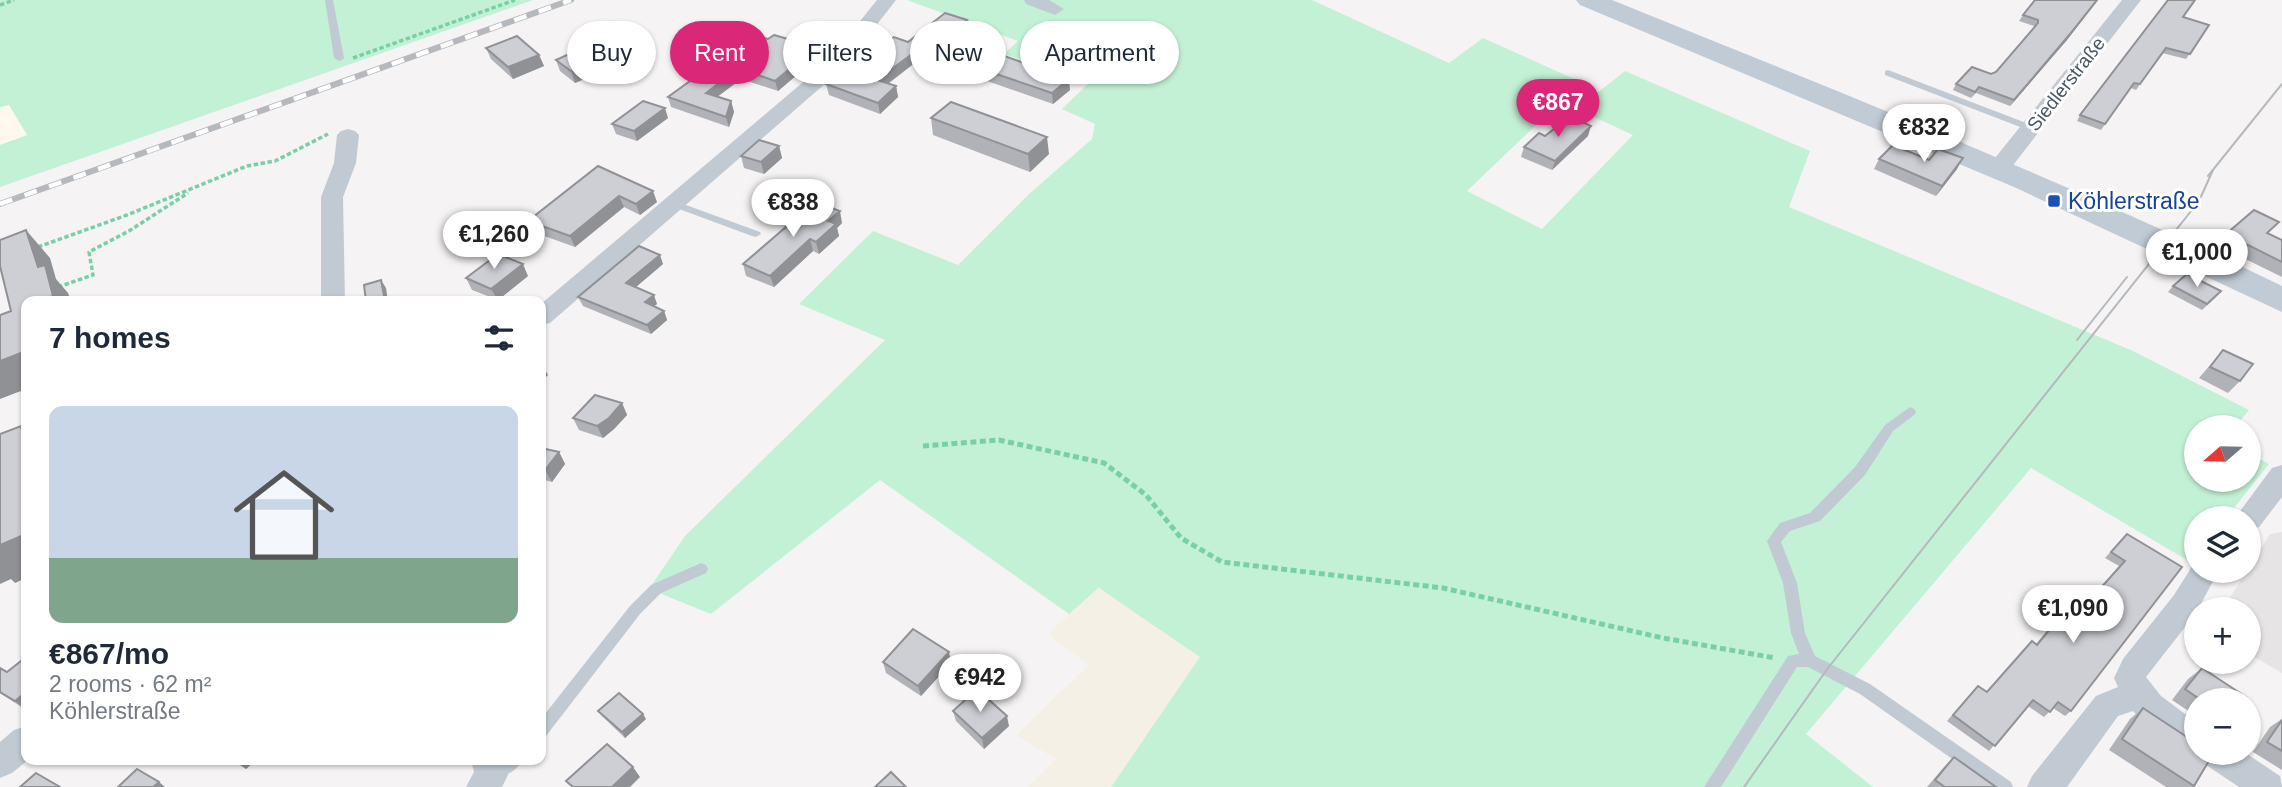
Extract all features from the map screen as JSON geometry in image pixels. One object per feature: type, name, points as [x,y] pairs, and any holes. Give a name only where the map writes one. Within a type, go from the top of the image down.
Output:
[{"type":"street","points":[[546,313],[835,65],[887,0]]},
{"type":"street","points":[[1033,0],[1055,9]]},
{"type":"street","points":[[1589,0],[1999,168],[2168,242],[2282,300]]},
{"type":"street","name":"Siedlerstraße","points":[[1999,168],[2132,0]]},
{"type":"street","points":[[333,296],[332,197],[345,163],[348,135]]},
{"type":"street","points":[[2259,506],[2282,476]]},
{"type":"street","points":[[2184,732],[2162,718],[2137,695],[2130,678],[2134,669],[2185,604],[2197,583]]},
{"type":"street","points":[[2043,787],[2048,785],[2107,706],[2137,695]]},
{"type":"street","points":[[0,762],[21,745]]},
{"type":"street","points":[[2235,765],[2268,787]]},
{"type":"lane","points":[[329,0],[339,58]]},
{"type":"lane","points":[[1888,73],[2031,128]]},
{"type":"lane","points":[[675,204],[756,234]]},
{"type":"lane","points":[[1712,787],[1801,660],[1790,583],[1774,541],[1784,527],[1815,517],[1860,471],[1889,428],[1910,412]]},
{"type":"lane","points":[[546,725],[635,610],[656,589],[701,569]]},
{"type":"lane","points":[[1801,660],[1865,689],[2005,787]]},
{"type":"path","points":[[0,5],[14,0]]},
{"type":"path","points":[[339,58],[350,59],[515,0]]},
{"type":"path","points":[[38,247],[247,166],[275,161],[299,151],[308,142],[339,130],[348,135]]},
{"type":"path","points":[[51,290],[93,275],[89,252],[129,231],[194,188]]},
{"type":"path","points":[[923,446],[999,440],[1104,463],[1146,495],[1181,538],[1222,562],[1443,588],[1663,638],[1801,660]]},
{"type":"shaded area","points":[[9,104],[28,135],[0,145],[0,107]]},
{"type":"shaded area","points":[[2282,532],[2282,673],[2261,661],[2261,597],[2231,597],[2239,583],[2261,583],[2261,548],[2270,534]]},
{"type":"green space","points":[[0,0],[533,0],[0,187],[0,145],[27,135],[9,105],[0,107]]},
{"type":"green space","points":[[907,0],[1312,0],[1449,63],[1483,38],[1581,82],[1467,191],[1542,229],[1633,135],[1577,109],[1625,71],[1810,151],[1789,207],[2133,351],[2249,410],[2245,415],[2184,415],[2184,492],[2247,492],[2236,506],[2184,506],[2184,558],[2031,468],[1806,734],[1873,787],[1111,787],[1199,657],[1099,588],[1069,614],[880,480],[711,614],[649,589],[685,536],[885,340],[799,304],[873,231],[958,265],[1029,194],[1092,139],[1095,124],[1062,109],[1088,84],[1179,84],[1179,21],[1020,21],[1020,59],[1006,55],[1018,41],[1006,37],[1006,21],[964,21]]},
{"type":"green space","points":[[2261,460],[2269,464],[2261,474]]},
{"type":"sand","points":[[1098,588],[1200,657],[1111,787],[1028,787],[1056,759],[1016,735],[1089,665],[1048,634]]},
{"type":"building","points":[[2035,0],[2097,0],[2014,100],[1979,87],[1975,92],[1956,84],[1972,67],[1991,74],[1996,72],[2038,23],[2038,20],[2023,15]]},
{"type":"building","points":[[2168,0],[2195,0],[2183,17],[2209,25],[2190,54],[2166,48],[2140,84],[2134,83],[2105,124],[2080,115]]},
{"type":"building","points":[[945,13],[967,20],[966,21],[935,21]]},
{"type":"building","points":[[774,35],[783,38],[783,74],[775,81],[769,79],[769,38]]},
{"type":"building","points":[[517,36],[539,55],[508,67],[486,48]]},
{"type":"building","points":[[896,38],[910,40],[910,55],[896,66]]},
{"type":"building","points":[[567,55],[567,68],[556,60]]},
{"type":"building","points":[[1006,57],[1020,62],[1020,82],[1006,77]]},
{"type":"building","points":[[686,84],[718,84],[706,93],[731,101],[726,117],[668,97]]},
{"type":"building","points":[[826,84],[896,86],[878,103]]},
{"type":"building","points":[[1026,84],[1063,84],[1052,93]]},
{"type":"building","points":[[643,101],[665,108],[634,131],[612,124]]},
{"type":"building","points":[[951,102],[1047,137],[1028,154],[931,118]]},
{"type":"building","points":[[1570,116],[1591,126],[1555,161],[1524,147],[1539,133],[1545,136]]},
{"type":"building","points":[[759,140],[779,146],[761,162],[741,156]]},
{"type":"building","points":[[1893,145],[1929,160],[1938,149],[1963,158],[1942,186],[1879,159]]},
{"type":"building","points":[[598,166],[653,191],[636,204],[619,196],[570,236],[528,221]]},
{"type":"building","points":[[815,202],[840,211],[828,221],[836,224],[816,242],[810,239],[770,276],[743,264]]},
{"type":"building","points":[[2254,210],[2279,222],[2267,233],[2282,240],[2282,262],[2226,234]]},
{"type":"building","points":[[26,230],[38,267],[45,265],[53,296],[21,296],[21,353],[0,361],[0,315],[11,311],[0,266],[0,240]]},
{"type":"building","points":[[639,246],[660,255],[626,283],[654,295],[645,302],[664,311],[647,325],[578,297]]},
{"type":"building","points":[[498,254],[523,264],[491,289],[466,278]]},
{"type":"building","points":[[2187,274],[2221,291],[2207,304],[2173,286]]},
{"type":"building","points":[[381,280],[384,296],[365,296],[364,285]]},
{"type":"building","points":[[2223,350],[2253,364],[2240,381],[2210,367]]},
{"type":"building","points":[[595,395],[622,403],[609,418],[597,426],[573,418]]},
{"type":"building","points":[[21,426],[21,536],[0,545],[0,434]]},
{"type":"building","points":[[546,449],[559,452],[546,469]]},
{"type":"building","points":[[2127,534],[2182,567],[2071,711],[2058,702],[2050,712],[2033,700],[1995,746],[1953,715],[1978,686],[1987,692],[2032,641],[2037,645],[2066,609],[2075,615],[2081,610],[2125,561],[2111,552]]},
{"type":"building","points":[[913,629],[949,652],[918,686],[883,662]]},
{"type":"building","points":[[21,661],[21,696],[15,701],[0,692],[0,668],[7,672]]},
{"type":"building","points":[[2197,674],[2211,674],[2232,688],[2186,688]]},
{"type":"building","points":[[977,689],[1007,716],[982,738],[953,711]]},
{"type":"building","points":[[619,693],[643,714],[622,732],[598,711]]},
{"type":"building","points":[[2143,708],[2184,735],[2184,765],[2206,765],[2194,786],[2122,739]]},
{"type":"building","points":[[2282,720],[2282,751],[2267,742]]},
{"type":"building","points":[[607,744],[633,767],[612,787],[573,787],[566,781]]},
{"type":"building","points":[[1954,757],[1996,787],[1945,787],[1935,780]]},
{"type":"building","points":[[137,769],[159,782],[153,787],[118,787]]},
{"type":"building","points":[[891,772],[906,787],[875,787]]},
{"type":"building","points":[[36,773],[60,787],[20,787]]},
{"type":"tram line","points":[[2208,176],[2282,84]]},
{"type":"tram line","points":[[1744,787],[1828,668],[2199,201],[2213,170]]},
{"type":"tram line","points":[[2077,340],[2127,277]]},
{"type":"railway","points":[[0,204],[571,0]]},
{"type":"place","name":"Köhlerstraße","points":[[2054,201]]}]
